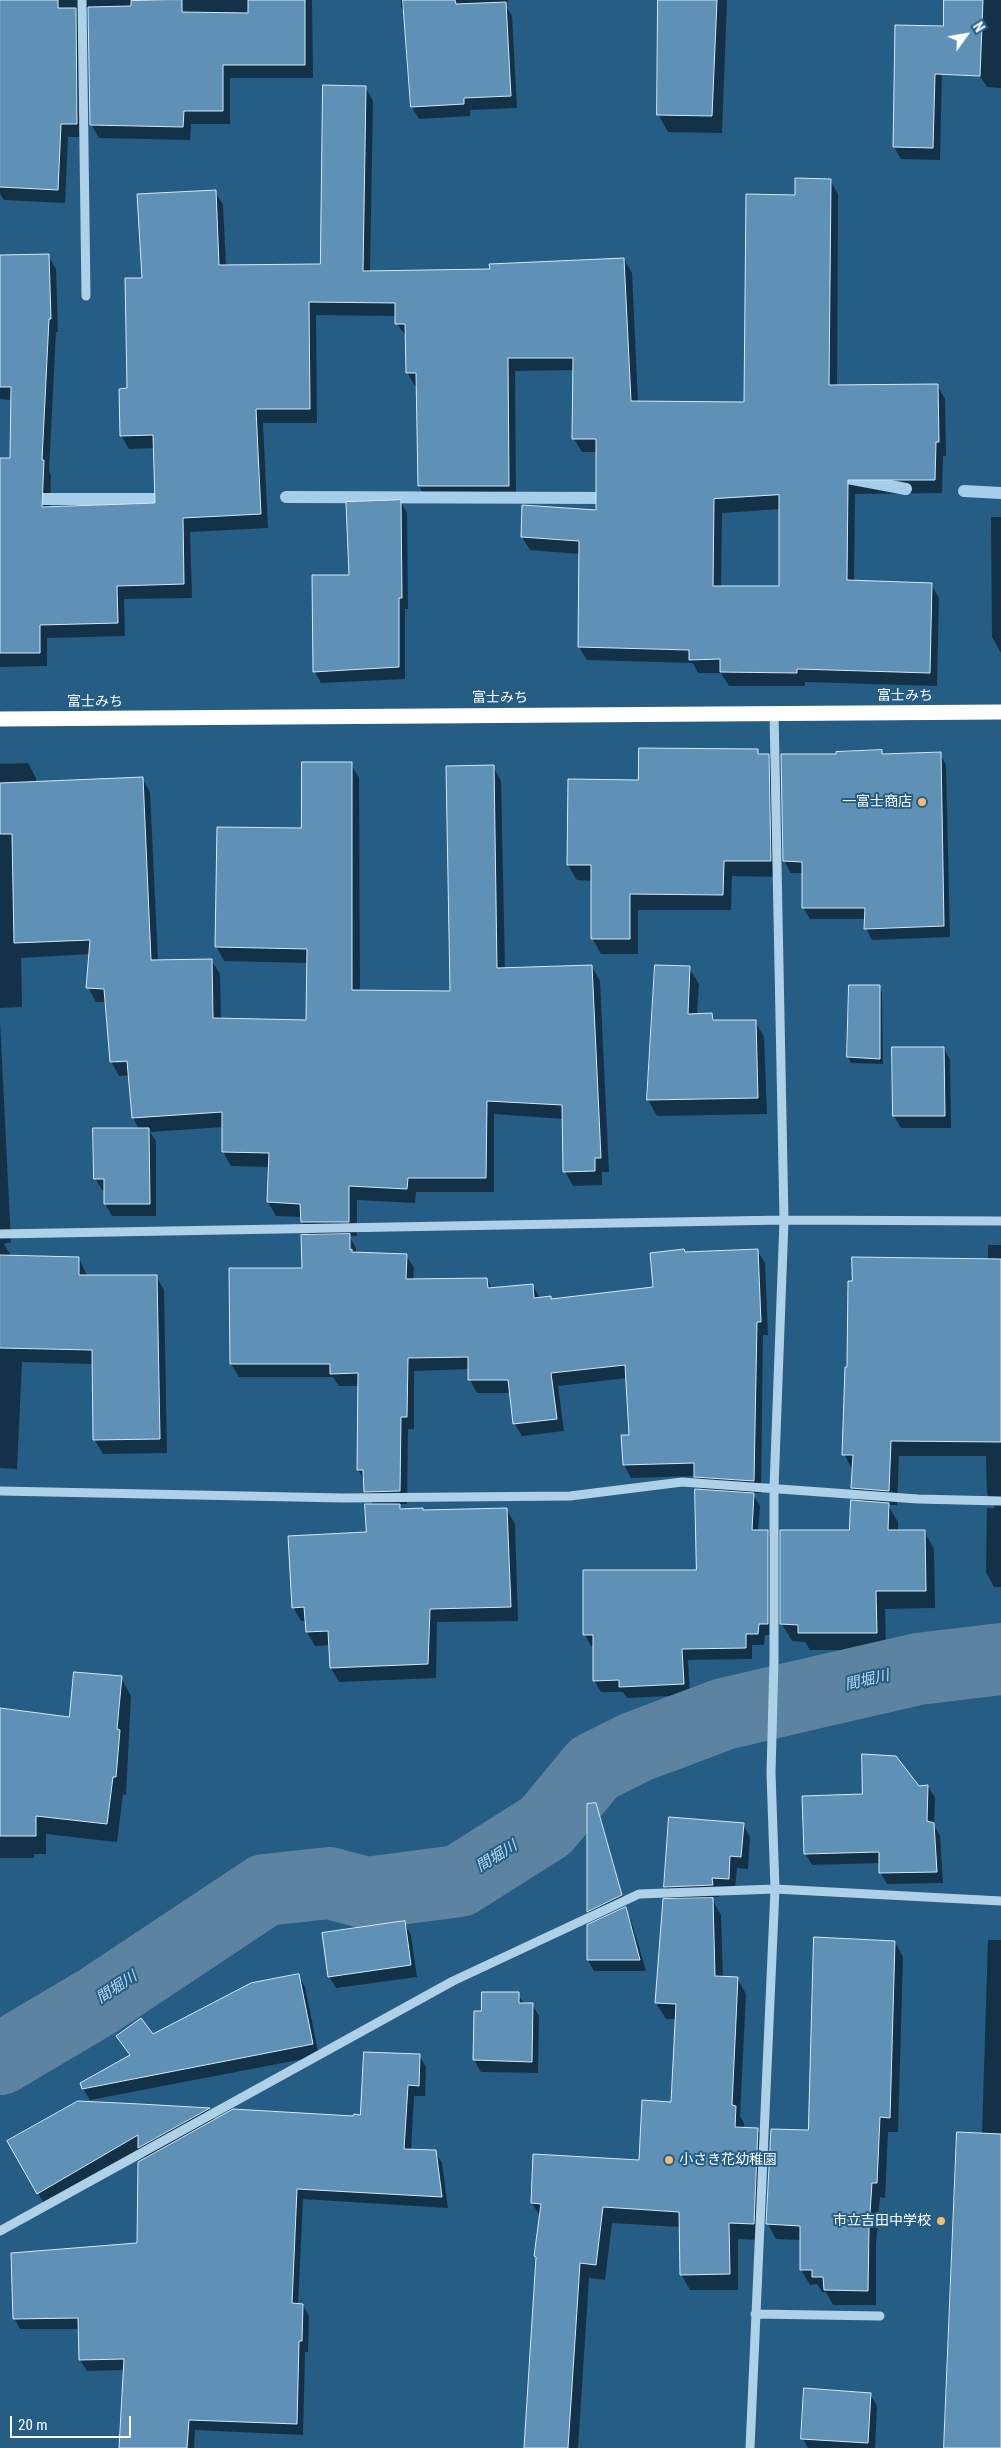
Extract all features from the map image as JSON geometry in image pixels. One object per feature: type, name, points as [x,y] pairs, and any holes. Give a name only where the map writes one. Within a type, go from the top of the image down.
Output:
[{"type":"highway","name":"富士みち","points":[[0,719],[774,712],[1001,712]]},
{"type":"street","points":[[82,0],[86,296]]},
{"type":"street","points":[[750,2448],[775,1890],[771,1774],[774,1660],[774,1488],[784,1220],[774,712]]},
{"type":"street","points":[[0,1234],[784,1220],[1001,1221]]},
{"type":"street","points":[[0,1491],[343,1498],[570,1496],[682,1482],[918,1499],[1001,1501]]},
{"type":"street","points":[[0,2231],[453,1981],[639,1894],[775,1890],[1001,1901]]},
{"type":"street","points":[[756,2314],[880,2316]]},
{"type":"building","points":[[0,0],[58,0],[58,8],[76,8],[77,124],[61,124],[58,190],[0,187]]},
{"type":"building","points":[[182,0],[182,12],[248,13],[248,0],[305,0],[305,65],[223,65],[223,111],[184,111],[183,127],[90,125],[88,7],[131,6],[131,1]]},
{"type":"building","points":[[403,0],[455,0],[456,4],[506,2],[511,96],[464,98],[464,104],[411,107]]},
{"type":"building","points":[[658,0],[717,0],[712,116],[657,115]]},
{"type":"building","points":[[944,0],[983,0],[980,76],[935,74],[933,148],[893,147],[895,25],[943,26]]},
{"type":"building","points":[[323,85],[366,86],[363,271],[490,269],[489,264],[624,258],[631,401],[744,402],[746,194],[795,195],[795,178],[831,179],[829,385],[938,384],[939,442],[936,442],[935,480],[848,480],[847,580],[932,583],[930,673],[797,669],[797,673],[720,672],[720,659],[689,660],[689,650],[578,647],[579,541],[521,537],[522,505],[596,510],[596,439],[572,439],[573,358],[508,358],[509,486],[418,486],[416,373],[406,373],[405,324],[395,324],[395,303],[309,302],[310,409],[256,409],[261,514],[183,518],[184,584],[117,586],[118,623],[40,625],[40,653],[0,653],[0,458],[10,458],[11,387],[0,387],[0,255],[49,254],[51,319],[49,319],[42,460],[44,460],[42,507],[155,503],[153,435],[120,436],[119,389],[127,388],[125,278],[142,278],[137,194],[216,190],[219,265],[320,264]],"holes":[[[779,495],[779,586],[713,586],[714,499]]]},
{"type":"building","points":[[401,500],[402,598],[399,598],[399,667],[313,672],[312,575],[349,575],[346,502]]},
{"type":"building","points":[[639,748],[758,749],[758,754],[769,754],[771,861],[724,861],[723,895],[630,894],[630,939],[591,939],[591,865],[567,865],[568,779],[638,780]]},
{"type":"building","points":[[882,750],[882,754],[941,752],[944,926],[864,929],[865,908],[802,908],[802,862],[783,861],[781,754],[836,754],[836,752]]},
{"type":"building","points":[[302,762],[352,762],[352,990],[450,991],[446,766],[494,765],[497,968],[592,965],[601,1158],[595,1158],[595,1171],[563,1172],[562,1105],[487,1101],[486,1178],[408,1178],[407,1189],[349,1186],[349,1222],[301,1222],[300,1204],[267,1202],[269,1153],[222,1152],[222,1112],[132,1118],[127,1061],[110,1062],[104,989],[86,988],[90,940],[14,943],[12,834],[0,834],[0,783],[143,777],[151,960],[212,959],[213,1018],[306,1020],[307,949],[215,947],[217,827],[301,828]]},
{"type":"building","points":[[655,965],[690,966],[688,1014],[712,1013],[713,1020],[756,1020],[758,1098],[647,1100]]},
{"type":"building","points":[[849,985],[880,985],[880,1059],[847,1057]]},
{"type":"building","points":[[892,1047],[944,1047],[945,1116],[893,1116]]},
{"type":"building","points":[[93,1128],[149,1128],[150,1204],[104,1204],[104,1179],[94,1179]]},
{"type":"building","points":[[350,1234],[350,1250],[352,1249],[352,1252],[407,1254],[406,1279],[487,1278],[488,1288],[533,1284],[534,1298],[551,1296],[551,1299],[653,1287],[650,1253],[684,1249],[685,1252],[758,1249],[761,1322],[757,1322],[754,1481],[694,1477],[694,1463],[623,1465],[621,1435],[629,1435],[625,1365],[551,1373],[557,1419],[513,1424],[508,1380],[468,1380],[468,1357],[408,1358],[407,1417],[401,1417],[400,1491],[364,1492],[363,1470],[357,1470],[358,1373],[330,1374],[330,1364],[230,1364],[229,1268],[302,1268],[301,1235]]},
{"type":"building","points":[[0,1255],[79,1257],[79,1275],[157,1275],[160,1439],[93,1440],[92,1350],[0,1348]]},
{"type":"building","points":[[852,1257],[1001,1259],[1001,1442],[891,1441],[889,1491],[851,1488],[853,1455],[842,1455],[845,1367],[847,1367],[848,1281],[852,1281]]},
{"type":"building","points":[[695,1489],[754,1493],[752,1530],[768,1530],[768,1624],[759,1624],[758,1634],[746,1634],[746,1648],[682,1649],[684,1684],[619,1687],[619,1680],[593,1681],[593,1635],[583,1635],[583,1570],[696,1570]]},
{"type":"building","points":[[851,1500],[889,1503],[888,1530],[925,1530],[926,1591],[876,1591],[877,1633],[798,1633],[798,1625],[780,1624],[780,1530],[849,1530]]},
{"type":"building","points":[[365,1504],[400,1504],[400,1509],[423,1508],[423,1510],[507,1508],[511,1607],[430,1609],[428,1664],[330,1668],[328,1631],[306,1632],[304,1607],[292,1608],[288,1536],[366,1532]]},
{"type":"building","points":[[74,1672],[122,1676],[117,1729],[120,1730],[116,1777],[113,1777],[107,1824],[36,1816],[36,1836],[0,1836],[0,1708],[69,1717]]},
{"type":"building","points":[[862,1754],[896,1756],[919,1786],[928,1785],[927,1821],[934,1823],[937,1872],[879,1873],[879,1852],[804,1854],[802,1796],[862,1794]]},
{"type":"building","points":[[596,1803],[622,1895],[587,1912],[587,1804]]},
{"type":"building","points":[[669,1817],[744,1823],[741,1857],[730,1856],[729,1879],[712,1878],[713,1885],[664,1887]]},
{"type":"building","points":[[713,1898],[715,1976],[738,1977],[732,2105],[736,2106],[735,2127],[758,2128],[754,2224],[729,2223],[730,2274],[680,2275],[679,2212],[603,2207],[596,2265],[580,2263],[568,2448],[524,2448],[536,2257],[534,2256],[541,2204],[531,2203],[533,2154],[639,2160],[642,2100],[671,2102],[676,2004],[655,2003],[663,1899]]},
{"type":"building","points":[[626,1907],[640,1960],[587,1960],[587,1925]]},
{"type":"building","points":[[405,1921],[411,1965],[328,1977],[322,1933]]},
{"type":"building","points":[[814,1937],[895,1941],[890,2118],[880,2117],[877,2183],[872,2183],[868,2291],[824,2290],[823,2277],[812,2277],[812,2270],[800,2270],[800,2226],[766,2224],[771,2129],[808,2130]]},
{"type":"building","points":[[299,1974],[313,2044],[82,2089],[80,2083],[130,2055],[116,2036],[141,2018],[153,2034],[251,1983]]},
{"type":"building","points":[[482,1992],[519,1992],[519,2003],[533,2003],[532,2062],[473,2060],[474,2011],[481,2011]]},
{"type":"building","points":[[364,2052],[420,2054],[419,2086],[408,2085],[404,2149],[436,2150],[442,2197],[297,2189],[292,2303],[303,2304],[302,2341],[299,2341],[297,2424],[189,2420],[187,2448],[119,2448],[124,2359],[79,2360],[78,2318],[13,2319],[11,2253],[137,2243],[138,2162],[233,2109],[360,2115]]},
{"type":"building","points":[[78,2101],[210,2108],[138,2148],[138,2135],[37,2194],[7,2141]]},
{"type":"building","points":[[957,2132],[1001,2134],[1001,2448],[944,2448]]},
{"type":"building","points":[[804,2388],[871,2393],[868,2443],[801,2439]]},
{"type":"waterway","points":[[837,476],[906,489]]},
{"type":"waterway","points":[[964,491],[1001,493]]},
{"type":"waterway","points":[[286,497],[613,498]]},
{"type":"waterway","points":[[0,499],[170,499]]},
{"type":"waterway","name":"間堀川","points":[[0,2059],[98,2001],[265,1890],[329,1883],[367,1893],[459,1881],[546,1826],[594,1768],[636,1747],[724,1714],[918,1669],[1001,1659]]},
{"type":"place","name":"一富士商店","points":[[922,802]]},
{"type":"place","name":"小さき花幼稚園","points":[[669,2160]]},
{"type":"place","name":"市立吉田中学校","points":[[941,2221]]}]
